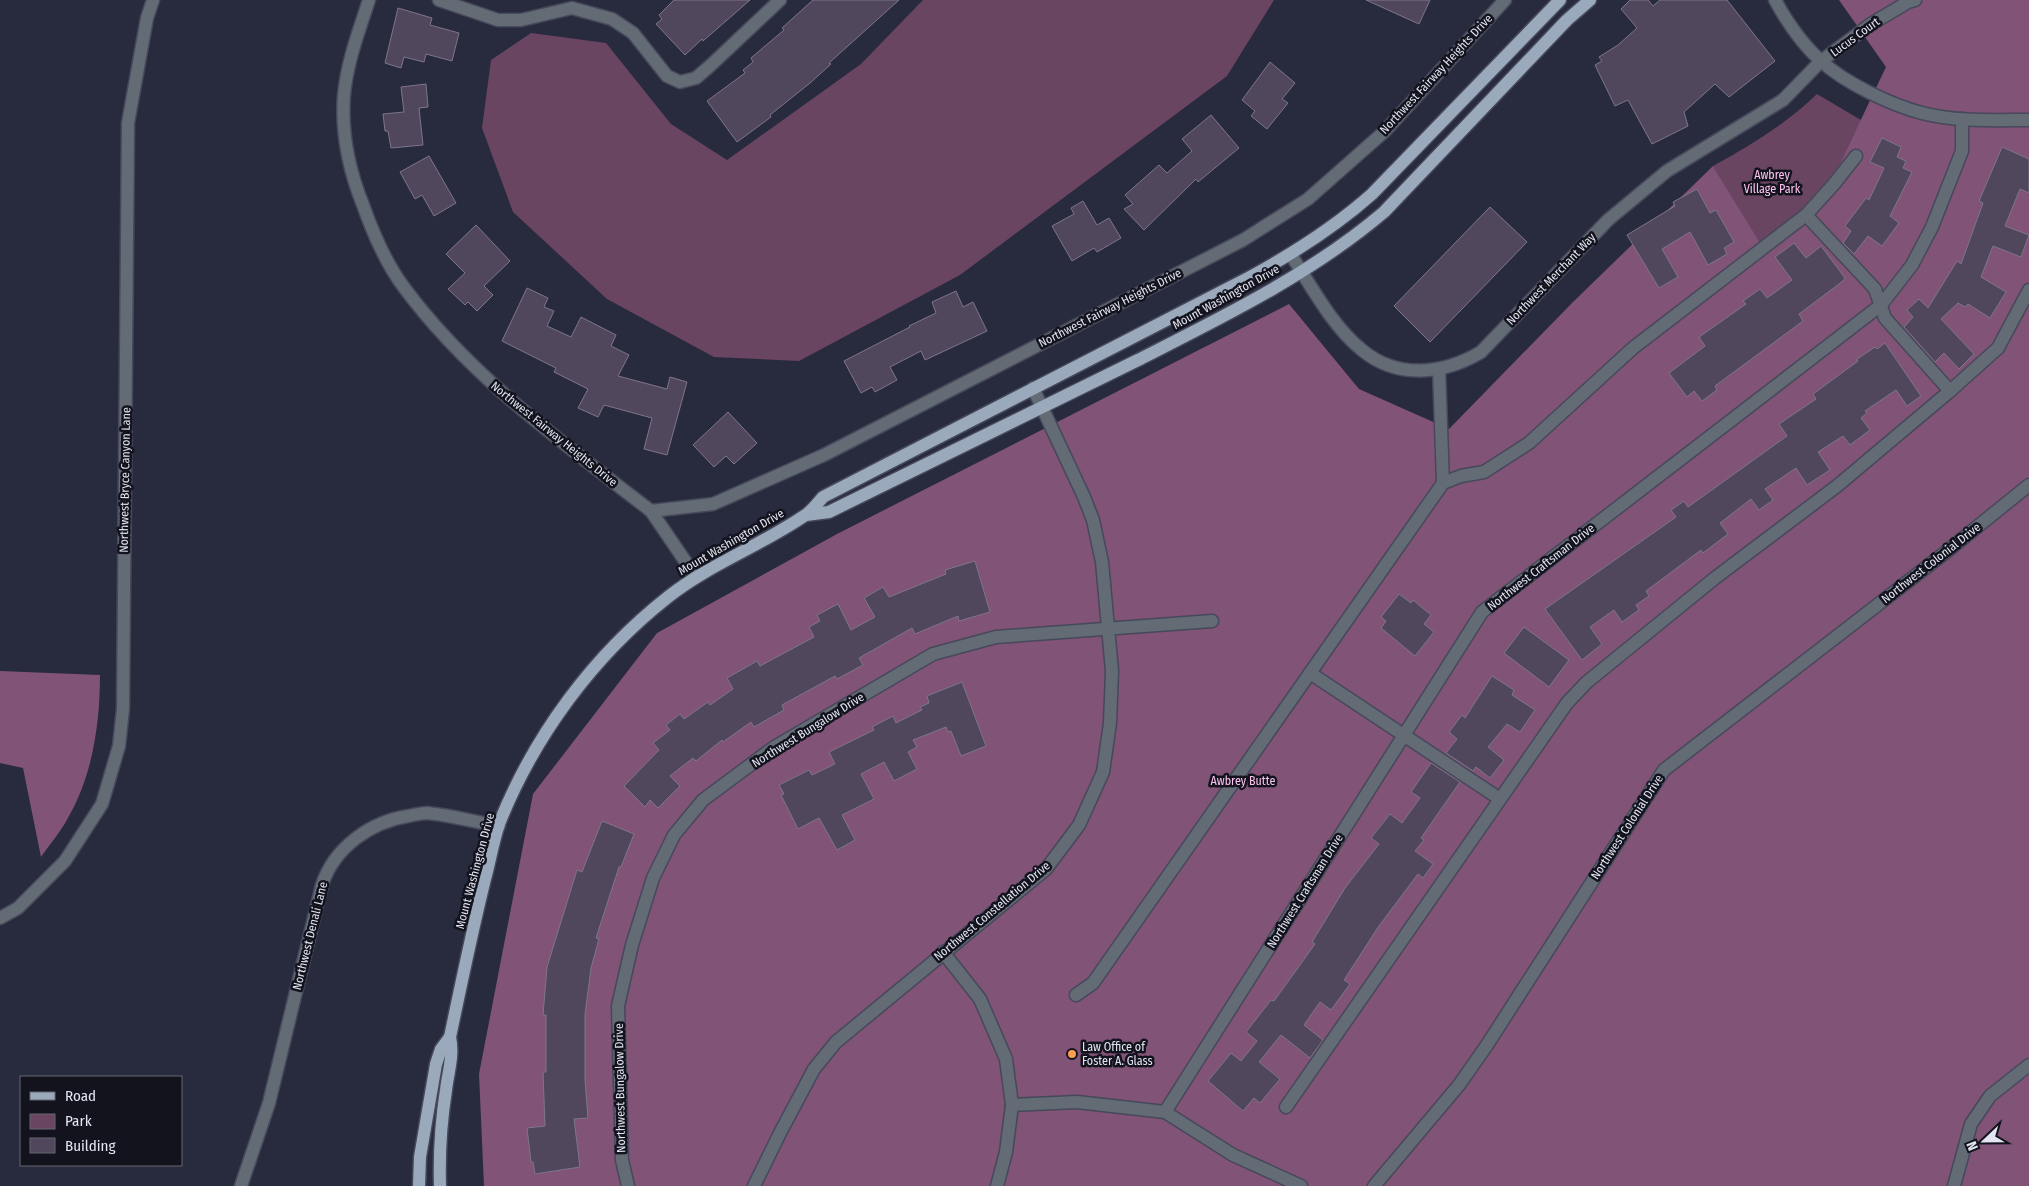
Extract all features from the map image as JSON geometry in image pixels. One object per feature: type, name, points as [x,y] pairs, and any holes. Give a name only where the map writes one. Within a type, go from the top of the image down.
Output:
[{"type":"main road","name":"Mount Washington Drive","points":[[440,1186],[438,1150],[452,1059],[450,1037],[480,898],[499,826],[524,768],[562,706],[631,628],[696,577],[806,515],[822,498],[1290,255],[1345,218],[1372,194],[1560,0]]},
{"type":"main road","name":"Mount Washington Drive","points":[[806,515],[829,512],[1199,329],[1272,289],[1352,239],[1384,212],[1567,20],[1590,0]]},
{"type":"main road","name":"Mount Washington Drive","points":[[420,1186],[420,1157],[436,1064],[441,1049],[450,1037]]},
{"type":"street","name":"Northwest Bryce Canyon Lane","points":[[0,918],[18,908],[64,861],[102,804],[119,746],[123,709],[128,123],[147,18],[153,0]]},
{"type":"street","name":"Northwest Fairway Heights Drive","points":[[369,0],[348,66],[344,95],[343,125],[354,183],[385,257],[402,285],[435,325],[489,381],[552,435],[651,511],[696,577]]},
{"type":"street","points":[[439,0],[498,20],[521,20],[572,8],[612,18],[633,33],[666,76],[680,82],[696,78],[780,0]]},
{"type":"street","name":"Northwest Fairway Heights Drive","points":[[651,511],[713,504],[824,455],[1243,240],[1308,199],[1385,131],[1505,0]]},
{"type":"street","points":[[1776,0],[1798,35],[1821,61],[1859,86],[1886,100],[1923,113],[1962,119],[2029,120]]},
{"type":"street","name":"Lucus Court","points":[[1821,61],[1871,24],[1908,2],[1916,0]]},
{"type":"street","name":"Northwest Merchant Way","points":[[1290,255],[1341,329],[1362,350],[1380,361],[1402,370],[1422,372],[1464,362],[1481,352],[1608,220],[1667,171],[1783,100],[1821,61]]},
{"type":"street","name":"Northwest Craftsman Drive","points":[[1165,1112],[1482,612],[1881,305],[1912,265],[1932,227],[1962,151],[1962,119]]},
{"type":"street","points":[[1443,483],[1484,472],[1529,443],[1633,348],[1806,215],[1856,156]]},
{"type":"street","points":[[1806,215],[1875,289],[1885,318],[1950,391]]},
{"type":"street","points":[[1286,1107],[1567,703],[1588,682],[1715,578],[1837,486],[1950,391],[1998,348],[2029,290]]},
{"type":"street","points":[[1076,995],[1093,983],[1443,483],[1439,369]]},
{"type":"street","name":"Northwest Constellation Drive","points":[[754,1186],[780,1133],[819,1062],[836,1042],[1046,869],[1079,825],[1103,772],[1110,723],[1112,671],[1102,562],[1093,520],[1033,388]]},
{"type":"street","name":"Northwest Colonial Drive","points":[[1374,1186],[1459,1085],[1487,1045],[1664,770],[1938,558],[2029,485]]},
{"type":"street","name":"Northwest Bungalow Drive","points":[[628,1186],[622,1160],[618,1006],[632,945],[653,878],[674,835],[703,800],[773,748],[933,654],[996,637],[1212,621]]},
{"type":"street","points":[[1310,673],[1500,799]]},
{"type":"street","name":"Northwest Denali Lane","points":[[241,1186],[269,1103],[322,885],[330,866],[344,849],[369,829],[381,823],[403,817],[426,813],[499,826]]},
{"type":"street","points":[[943,952],[980,999],[1006,1059],[1012,1105],[1006,1152],[997,1186]]},
{"type":"street","points":[[1954,1186],[1971,1124],[1990,1096],[2029,1065]]},
{"type":"street","points":[[1012,1105],[1077,1102],[1165,1112],[1233,1155],[1301,1186]]},
{"type":"green space","points":[[923,0],[1274,0],[1227,76],[960,275],[799,361],[714,357],[607,299],[513,212],[482,128],[491,60],[531,33],[606,43],[671,124],[727,160],[861,64]]},
{"type":"green space","name":"Awbrey Butte","points":[[1839,0],[2029,0],[2029,1186],[484,1186],[479,1074],[533,794],[657,633],[837,534],[1289,304],[1359,389],[1449,429],[1572,303],[1713,166],[1760,243],[1825,195],[1886,67]]},
{"type":"green space","name":"Awbrey Village Park","points":[[1817,94],[1861,120],[1825,195],[1760,244],[1713,166],[1768,133]]},
{"type":"green space","points":[[0,671],[100,675],[97,729],[84,783],[66,821],[41,857],[23,768],[0,763]]},
{"type":"building","points":[[674,0],[750,0],[685,55],[656,24],[662,19],[659,15]]},
{"type":"building","points":[[813,0],[899,0],[829,63],[831,64],[810,83],[770,115],[771,117],[737,142],[707,101],[745,73],[743,70],[753,62],[751,58],[784,30],[782,28]]},
{"type":"building","points":[[1366,0],[1430,0],[1419,24]]},
{"type":"building","points":[[1630,0],[1648,0],[1653,6],[1660,0],[1727,0],[1775,61],[1729,97],[1715,84],[1684,112],[1688,126],[1652,144],[1628,100],[1615,106],[1595,65],[1602,61],[1599,57],[1618,45],[1637,28],[1621,9]]},
{"type":"building","points":[[398,8],[432,18],[430,25],[459,33],[452,61],[426,54],[424,62],[404,57],[401,68],[385,63]]},
{"type":"building","points":[[1270,62],[1295,83],[1282,99],[1288,103],[1267,129],[1251,116],[1255,111],[1242,100]]},
{"type":"building","points":[[426,84],[428,107],[419,108],[423,145],[391,148],[388,131],[385,131],[383,114],[404,112],[401,87]]},
{"type":"building","points":[[1211,115],[1239,148],[1198,182],[1196,179],[1144,230],[1124,209],[1133,204],[1125,195],[1159,165],[1167,173],[1192,151],[1182,139]]},
{"type":"building","points":[[1882,138],[1901,147],[1897,157],[1906,161],[1903,168],[1912,172],[1890,216],[1899,223],[1882,246],[1868,236],[1854,254],[1843,243],[1851,231],[1845,226],[1866,198],[1869,200],[1884,168],[1870,162]]},
{"type":"building","points":[[2002,147],[2029,159],[2029,193],[2020,189],[2005,226],[2029,235],[2021,257],[1993,246],[1981,277],[2006,292],[1990,318],[1968,304],[1965,307],[1958,303],[1941,319],[1974,354],[1959,369],[1944,353],[1935,362],[1904,327],[1913,317],[1907,310],[1919,299],[1928,308],[1957,261],[1961,264],[1983,203],[1979,201]]},
{"type":"building","points":[[429,156],[456,203],[434,216],[422,195],[415,199],[400,172]]},
{"type":"building","points":[[1697,189],[1710,213],[1716,210],[1734,242],[1724,248],[1727,254],[1708,265],[1690,232],[1662,249],[1678,277],[1659,288],[1627,235],[1675,206],[1673,202]]},
{"type":"building","points":[[1083,201],[1097,225],[1109,218],[1121,238],[1097,252],[1094,248],[1072,261],[1052,226],[1074,214],[1071,208]]},
{"type":"building","points":[[1490,207],[1527,242],[1430,342],[1394,306]]},
{"type":"building","points":[[476,225],[510,261],[484,286],[493,295],[477,311],[468,302],[465,305],[448,289],[465,273],[446,254]]},
{"type":"building","points":[[1794,243],[1806,258],[1821,246],[1845,278],[1843,281],[1799,314],[1803,321],[1715,386],[1717,390],[1702,401],[1694,391],[1687,397],[1669,373],[1705,346],[1699,337],[1746,304],[1743,301],[1760,289],[1767,298],[1792,280],[1775,257]]},
{"type":"building","points":[[527,288],[548,298],[544,307],[554,311],[547,326],[571,337],[581,317],[616,335],[611,346],[629,355],[618,376],[667,389],[670,377],[687,382],[667,455],[644,449],[652,418],[604,405],[598,417],[578,408],[588,389],[554,372],[556,368],[502,341]]},
{"type":"building","points":[[956,291],[963,307],[973,302],[987,331],[925,360],[921,351],[890,367],[897,380],[875,392],[872,387],[861,393],[844,361],[936,313],[932,302]]},
{"type":"building","points":[[1885,343],[1921,396],[1907,406],[1896,390],[1865,411],[1867,413],[1861,418],[1870,430],[1850,445],[1843,436],[1818,452],[1830,470],[1807,485],[1796,468],[1765,489],[1773,500],[1759,510],[1751,499],[1720,523],[1728,534],[1703,553],[1701,550],[1646,591],[1649,596],[1636,605],[1639,610],[1622,622],[1614,610],[1590,627],[1602,644],[1582,660],[1545,609],[1676,517],[1671,510],[1684,501],[1688,507],[1787,436],[1779,424],[1816,399],[1813,394],[1858,361],[1857,359]]},
{"type":"building","points":[[728,412],[757,443],[734,464],[726,456],[714,467],[693,445]]},
{"type":"building","points":[[975,561],[990,612],[959,621],[958,616],[915,634],[912,628],[859,658],[863,665],[837,679],[835,676],[782,705],[784,710],[754,727],[751,722],[723,742],[722,740],[696,761],[693,758],[670,776],[680,786],[658,808],[650,800],[645,807],[624,786],[659,750],[653,743],[670,730],[666,725],[680,714],[684,719],[708,702],[710,705],[733,689],[727,678],[757,661],[760,666],[814,637],[809,627],[820,621],[817,615],[838,604],[851,630],[875,617],[864,598],[883,587],[889,597],[946,574],[945,570]]},
{"type":"building","points":[[1399,594],[1411,603],[1413,600],[1431,615],[1424,624],[1434,632],[1415,656],[1381,628],[1386,621],[1381,617]]},
{"type":"building","points":[[1524,627],[1569,660],[1549,687],[1504,653]]},
{"type":"building","points":[[1492,676],[1514,690],[1512,695],[1535,710],[1520,732],[1507,724],[1488,747],[1504,760],[1490,778],[1476,767],[1473,771],[1446,753],[1457,739],[1449,732],[1462,715],[1465,718]]},
{"type":"building","points":[[962,682],[986,746],[961,756],[951,731],[948,732],[946,727],[913,740],[917,747],[908,752],[917,769],[894,781],[884,762],[861,774],[874,799],[842,815],[855,840],[837,850],[819,818],[798,829],[781,795],[784,794],[779,785],[809,770],[812,775],[835,764],[829,752],[874,730],[872,727],[893,716],[896,723],[922,710],[920,707],[929,703],[927,696]]},
{"type":"building","points":[[1431,763],[1460,782],[1421,838],[1424,840],[1415,851],[1433,864],[1423,878],[1418,874],[1379,926],[1344,980],[1350,984],[1331,1010],[1320,1002],[1304,1025],[1323,1040],[1310,1058],[1281,1035],[1259,1062],[1280,1079],[1260,1103],[1254,1098],[1243,1111],[1208,1081],[1231,1053],[1241,1061],[1257,1041],[1246,1032],[1271,1000],[1274,1001],[1315,944],[1312,942],[1345,888],[1379,844],[1371,838],[1390,814],[1402,823],[1420,798],[1411,792]]},
{"type":"building","points":[[602,821],[634,834],[621,867],[619,867],[596,938],[599,939],[591,968],[585,1015],[585,1080],[588,1118],[574,1119],[580,1167],[535,1174],[533,1162],[531,1162],[527,1128],[545,1126],[543,1072],[546,1072],[546,1015],[543,1015],[547,967],[577,870],[582,872]]},
{"type":"place","name":"Law Office of Foster A. Glass","points":[[1072,1054]]}]
